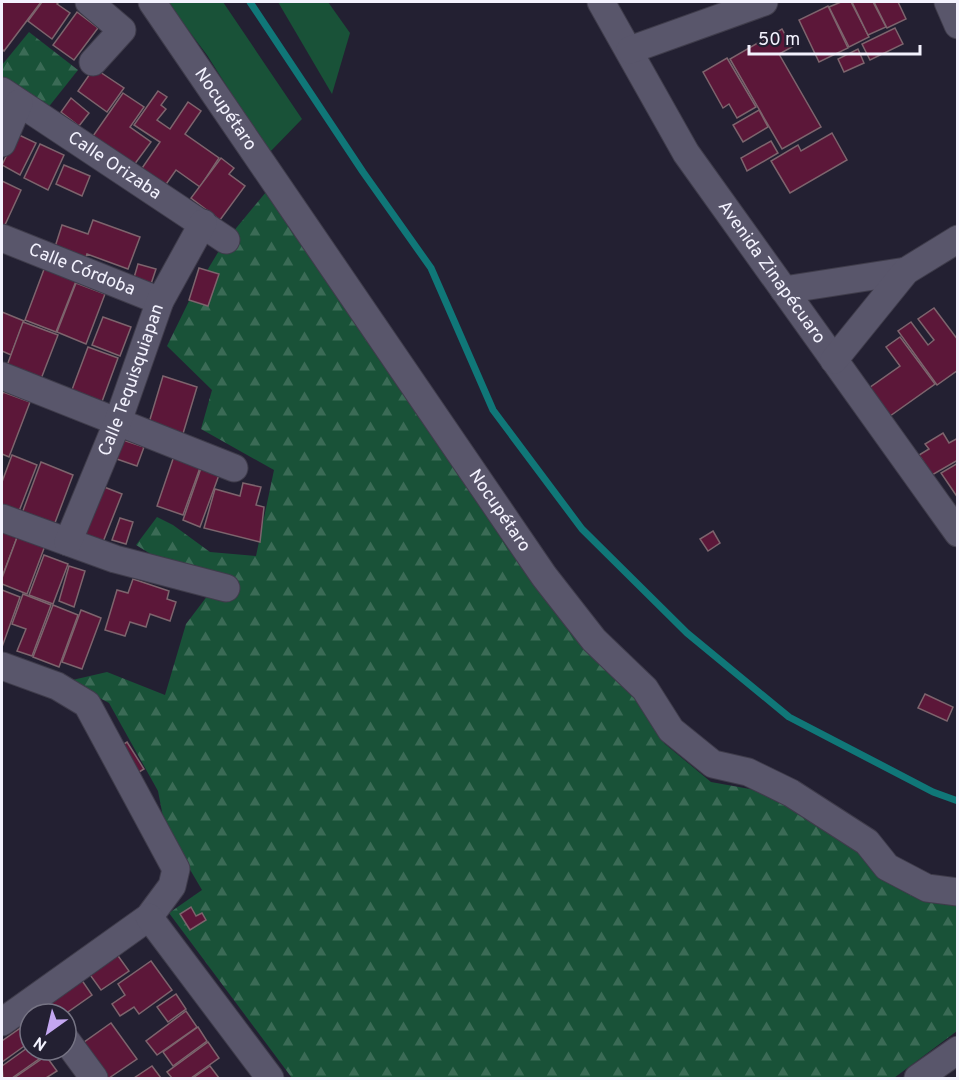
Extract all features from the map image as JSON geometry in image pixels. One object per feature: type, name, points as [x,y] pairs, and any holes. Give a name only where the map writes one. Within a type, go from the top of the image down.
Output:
[{"type":"street","points":[[89,2],[122,30],[93,62]]},
{"type":"street","name":"Nocupétaro","points":[[152,2],[544,576],[594,640],[645,689],[671,730],[713,764],[748,772],[791,793],[867,842],[887,867],[927,888],[957,892]]},
{"type":"street","name":"Avenida Zinapécuaro","points":[[601,2],[686,153],[957,533]]},
{"type":"street","points":[[630,50],[764,2]]},
{"type":"street","points":[[948,2],[957,25]]},
{"type":"street","points":[[2,143],[10,97]]},
{"type":"street","name":"Calle Orizaba","points":[[10,97],[226,240]]},
{"type":"street","name":"Calle Tequisquiapan","points":[[68,542],[118,421],[160,301],[203,224]]},
{"type":"street","name":"Calle Córdoba","points":[[2,238],[160,301]]},
{"type":"street","points":[[784,290],[906,271],[950,249]]},
{"type":"street","points":[[834,360],[906,271]]},
{"type":"street","points":[[2,376],[234,468]]},
{"type":"street","points":[[2,518],[115,559],[226,588]]},
{"type":"street","points":[[2,666],[57,686],[87,704],[176,869],[172,886],[149,917],[46,1002]]},
{"type":"street","points":[[149,917],[270,1078]]},
{"type":"street","points":[[2,1022],[18,1015]]},
{"type":"street","points":[[918,1078],[957,1050]]},
{"type":"street","points":[[78,1056],[94,1078]]},
{"type":"green space","points":[[167,2],[223,2],[302,119],[269,153],[207,55]]},
{"type":"green space","points":[[278,2],[328,2],[350,33],[332,94]]},
{"type":"green space","points":[[29,32],[78,70],[47,109],[2,79],[2,65]]},
{"type":"green space","points":[[266,192],[632,692],[665,744],[711,782],[761,791],[856,849],[957,902],[957,1031],[894,1078],[292,1078],[169,913],[202,890],[165,827],[158,791],[109,703],[68,681],[107,672],[165,695],[186,624],[211,591],[136,545],[157,517],[173,525],[210,552],[256,556],[274,470],[201,429],[212,390],[167,346],[190,299],[223,244]]},
{"type":"building","points":[[2,2],[41,2],[4,51],[2,49]]},
{"type":"building","points":[[42,2],[59,2],[57,4],[70,13],[52,39],[28,21]]},
{"type":"building","points":[[841,2],[851,2],[869,37],[849,47],[829,7]]},
{"type":"building","points":[[852,2],[873,2],[886,27],[868,35]]},
{"type":"building","points":[[874,2],[898,2],[906,19],[887,28]]},
{"type":"building","points":[[828,6],[848,48],[819,62],[799,20]]},
{"type":"building","points":[[77,12],[98,28],[74,60],[53,45]]},
{"type":"building","points":[[895,28],[903,44],[870,60],[862,44]]},
{"type":"building","points":[[782,29],[792,47],[779,54],[821,127],[782,149],[730,59]]},
{"type":"building","points":[[858,49],[864,63],[844,72],[838,59]]},
{"type":"building","points":[[727,58],[756,107],[737,118],[729,104],[723,108],[703,72]]},
{"type":"building","points":[[94,68],[124,88],[107,112],[78,91]]},
{"type":"building","points":[[158,91],[167,97],[161,105],[166,109],[157,120],[170,129],[188,102],[201,111],[185,134],[219,158],[200,187],[176,170],[162,190],[138,174],[160,142],[134,125]]},
{"type":"building","points":[[123,93],[144,107],[130,127],[151,142],[134,165],[93,136]]},
{"type":"building","points":[[71,98],[89,113],[79,126],[61,112]]},
{"type":"building","points":[[759,110],[768,127],[743,142],[733,125]]},
{"type":"building","points":[[832,133],[847,160],[790,193],[771,161],[798,145],[801,151]]},
{"type":"building","points":[[17,134],[36,143],[20,175],[2,165]]},
{"type":"building","points":[[771,141],[778,153],[747,171],[741,158]]},
{"type":"building","points":[[40,144],[64,155],[48,190],[24,178]]},
{"type":"building","points":[[221,158],[234,168],[229,174],[245,186],[220,220],[191,198]]},
{"type":"building","points":[[64,165],[90,176],[82,196],[56,184]]},
{"type":"building","points":[[2,181],[21,190],[4,227],[2,226]]},
{"type":"building","points":[[93,220],[140,237],[128,269],[87,254],[85,260],[54,250],[62,225],[88,234]]},
{"type":"building","points":[[46,264],[78,276],[56,332],[25,320]]},
{"type":"building","points":[[138,264],[156,269],[150,287],[133,281]]},
{"type":"building","points":[[199,268],[219,274],[208,306],[189,300]]},
{"type":"building","points":[[76,283],[105,294],[86,344],[57,332]]},
{"type":"building","points":[[934,308],[958,340],[958,370],[937,385],[898,331],[911,322],[928,345],[934,340],[918,319]]},
{"type":"building","points":[[2,312],[24,321],[11,355],[2,351]]},
{"type":"building","points":[[103,317],[131,327],[120,356],[92,345]]},
{"type":"building","points":[[23,322],[58,335],[39,384],[5,371]]},
{"type":"building","points":[[900,337],[935,384],[890,416],[869,388],[900,366],[886,347]]},
{"type":"building","points":[[88,347],[118,358],[100,407],[70,395]]},
{"type":"building","points":[[163,376],[197,387],[182,437],[148,426]]},
{"type":"building","points":[[3,392],[30,402],[9,457],[2,454]]},
{"type":"building","points":[[943,433],[949,443],[958,438],[958,460],[932,475],[919,455],[929,449],[925,444]]},
{"type":"building","points":[[114,437],[144,447],[137,466],[108,456]]},
{"type":"building","points":[[12,455],[37,465],[16,519],[2,514],[2,482]]},
{"type":"building","points":[[174,456],[201,465],[183,515],[157,506]]},
{"type":"building","points":[[41,462],[73,475],[53,528],[21,516]]},
{"type":"building","points":[[958,463],[958,498],[941,473]]},
{"type":"building","points":[[201,468],[219,475],[200,527],[183,520]]},
{"type":"building","points":[[94,483],[122,494],[103,542],[75,531]]},
{"type":"building","points":[[243,483],[261,487],[256,505],[264,507],[260,542],[204,528],[215,489],[240,496]]},
{"type":"building","points":[[120,518],[133,522],[126,544],[112,540]]},
{"type":"building","points":[[2,529],[18,535],[2,577]]},
{"type":"building","points":[[713,531],[720,543],[708,551],[700,539]]},
{"type":"building","points":[[19,532],[46,543],[27,594],[2,584],[2,578]]},
{"type":"building","points":[[44,555],[68,564],[53,604],[29,595]]},
{"type":"building","points":[[69,566],[85,571],[74,607],[59,601]]},
{"type":"building","points":[[133,579],[169,591],[167,599],[176,602],[170,621],[150,614],[146,627],[130,622],[125,636],[105,630],[117,590],[128,593]]},
{"type":"building","points":[[2,590],[20,597],[2,647]]},
{"type":"building","points":[[23,594],[51,605],[32,656],[17,651],[26,629],[12,624]]},
{"type":"building","points":[[53,605],[78,615],[59,667],[33,657]]},
{"type":"building","points":[[81,610],[101,618],[82,669],[62,662]]},
{"type":"building","points":[[925,694],[953,707],[947,721],[918,708]]},
{"type":"building","points":[[127,742],[144,769],[131,777],[114,750]]},
{"type":"building","points":[[191,907],[196,916],[202,913],[206,920],[190,930],[180,914]]},
{"type":"building","points":[[116,953],[129,971],[101,990],[88,972]]},
{"type":"building","points":[[151,961],[172,990],[139,1014],[134,1007],[120,1016],[112,1004],[125,995],[118,984]]},
{"type":"building","points":[[79,976],[92,995],[78,1005],[78,1002],[48,1002],[46,999]]},
{"type":"building","points":[[176,994],[186,1009],[168,1022],[157,1007]]},
{"type":"building","points":[[186,1011],[197,1027],[157,1055],[146,1041]]},
{"type":"building","points":[[111,1023],[137,1059],[109,1078],[104,1078],[80,1045]]},
{"type":"building","points":[[198,1027],[207,1041],[173,1066],[163,1052]]},
{"type":"building","points":[[18,1030],[18,1051],[2,1062],[2,1041]]},
{"type":"building","points":[[208,1042],[219,1058],[191,1078],[172,1078],[167,1072]]},
{"type":"building","points":[[18,1055],[18,1062],[35,1062],[12,1078],[3,1078],[2,1066]]},
{"type":"building","points":[[37,1062],[50,1062],[57,1071],[46,1078],[14,1078]]},
{"type":"building","points":[[152,1066],[161,1078],[134,1078]]},
{"type":"building","points":[[210,1066],[219,1078],[193,1078]]},
{"type":"waterway","points":[[250,2],[363,172],[431,268],[493,410],[582,529],[687,633],[789,717],[933,792],[958,801]]}]
